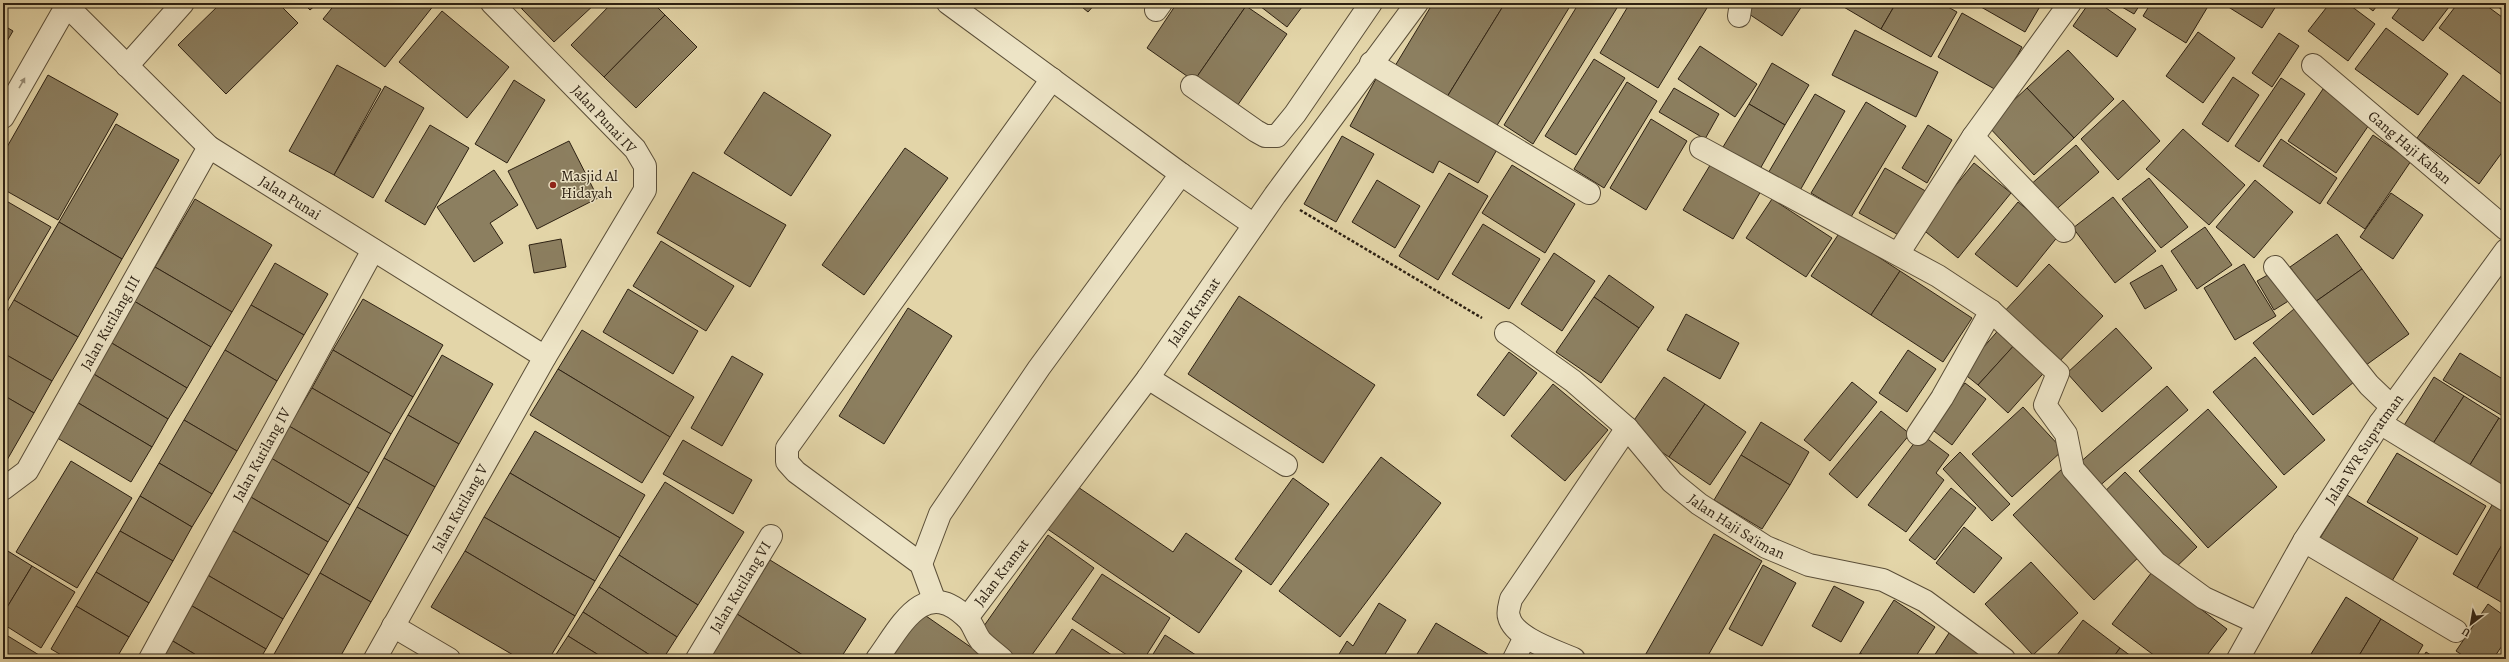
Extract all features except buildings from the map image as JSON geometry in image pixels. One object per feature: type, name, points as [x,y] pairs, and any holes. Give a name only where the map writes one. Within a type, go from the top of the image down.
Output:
[{"type":"street","points":[[127,66],[183,3]]},
{"type":"street","name":"Jalan Punai IV","points":[[492,3],[635,149],[645,166],[645,190],[545,357]]},
{"type":"street","points":[[948,3],[1181,174],[1254,225]]},
{"type":"street","points":[[1192,86],[1256,132],[1265,136],[1277,136],[1291,120],[1371,3]]},
{"type":"street","points":[[1375,3],[1399,25]]},
{"type":"street","name":"Jalan Kramat","points":[[967,618],[1148,378],[1275,195],[1399,25],[1417,3]]},
{"type":"street","points":[[1898,254],[1973,137],[2070,3]]},
{"type":"street","points":[[3,117],[65,4]]},
{"type":"street","name":"Jalan Punai","points":[[65,4],[209,148],[545,357]]},
{"type":"street","points":[[1371,63],[1589,193]]},
{"type":"street","name":"Gang Haji Kaban","points":[[2314,65],[2506,228]]},
{"type":"street","points":[[935,602],[921,564],[796,472],[787,462],[787,448],[1052,79]]},
{"type":"street","points":[[1973,137],[2064,231]]},
{"type":"street","name":"Jalan Kutilang III","points":[[3,489],[28,471],[209,148]]},
{"type":"street","points":[[1701,148],[1938,276],[1991,312],[2058,373],[2045,405],[2066,434],[2073,469],[2156,563],[2204,598],[2258,624]]},
{"type":"street","points":[[921,564],[940,514],[1039,368],[1181,174]]},
{"type":"street","name":"Jalan Kutilang IV","points":[[150,659],[374,250]]},
{"type":"street","name":"Jalan WR Supratman","points":[[2238,659],[2304,541],[2386,415],[2506,250]]},
{"type":"street","points":[[2275,267],[2368,385],[2386,415],[2506,500]]},
{"type":"street","points":[[1918,434],[1942,398],[1991,312]]},
{"type":"street","name":"Jalan Haji Sa'iman","points":[[1506,333],[1573,381],[1627,428],[1672,482],[1699,504],[1766,547],[1809,565],[1883,580],[1925,601],[2004,659]]},
{"type":"street","name":"Jalan Kutilang V","points":[[375,659],[545,357]]},
{"type":"street","points":[[1148,378],[1286,465]]},
{"type":"street","points":[[1574,659],[1525,637],[1511,624],[1508,616],[1511,599],[1627,428]]},
{"type":"street","name":"Jalan Kutilang VI","points":[[697,659],[771,536]]},
{"type":"street","points":[[2304,541],[2456,631]]},
{"type":"street","points":[[877,659],[913,610],[922,603],[935,602],[947,605],[967,618],[980,640],[1002,659]]},
{"type":"street","points":[[393,626],[449,659]]},
{"type":"street","points":[[1514,659],[1525,637]]},
{"type":"path","points":[[1275,195],[1423,281],[1506,333]]},
{"type":"place","name":"Masjid Al Hidayah","points":[[553,185]]}]
